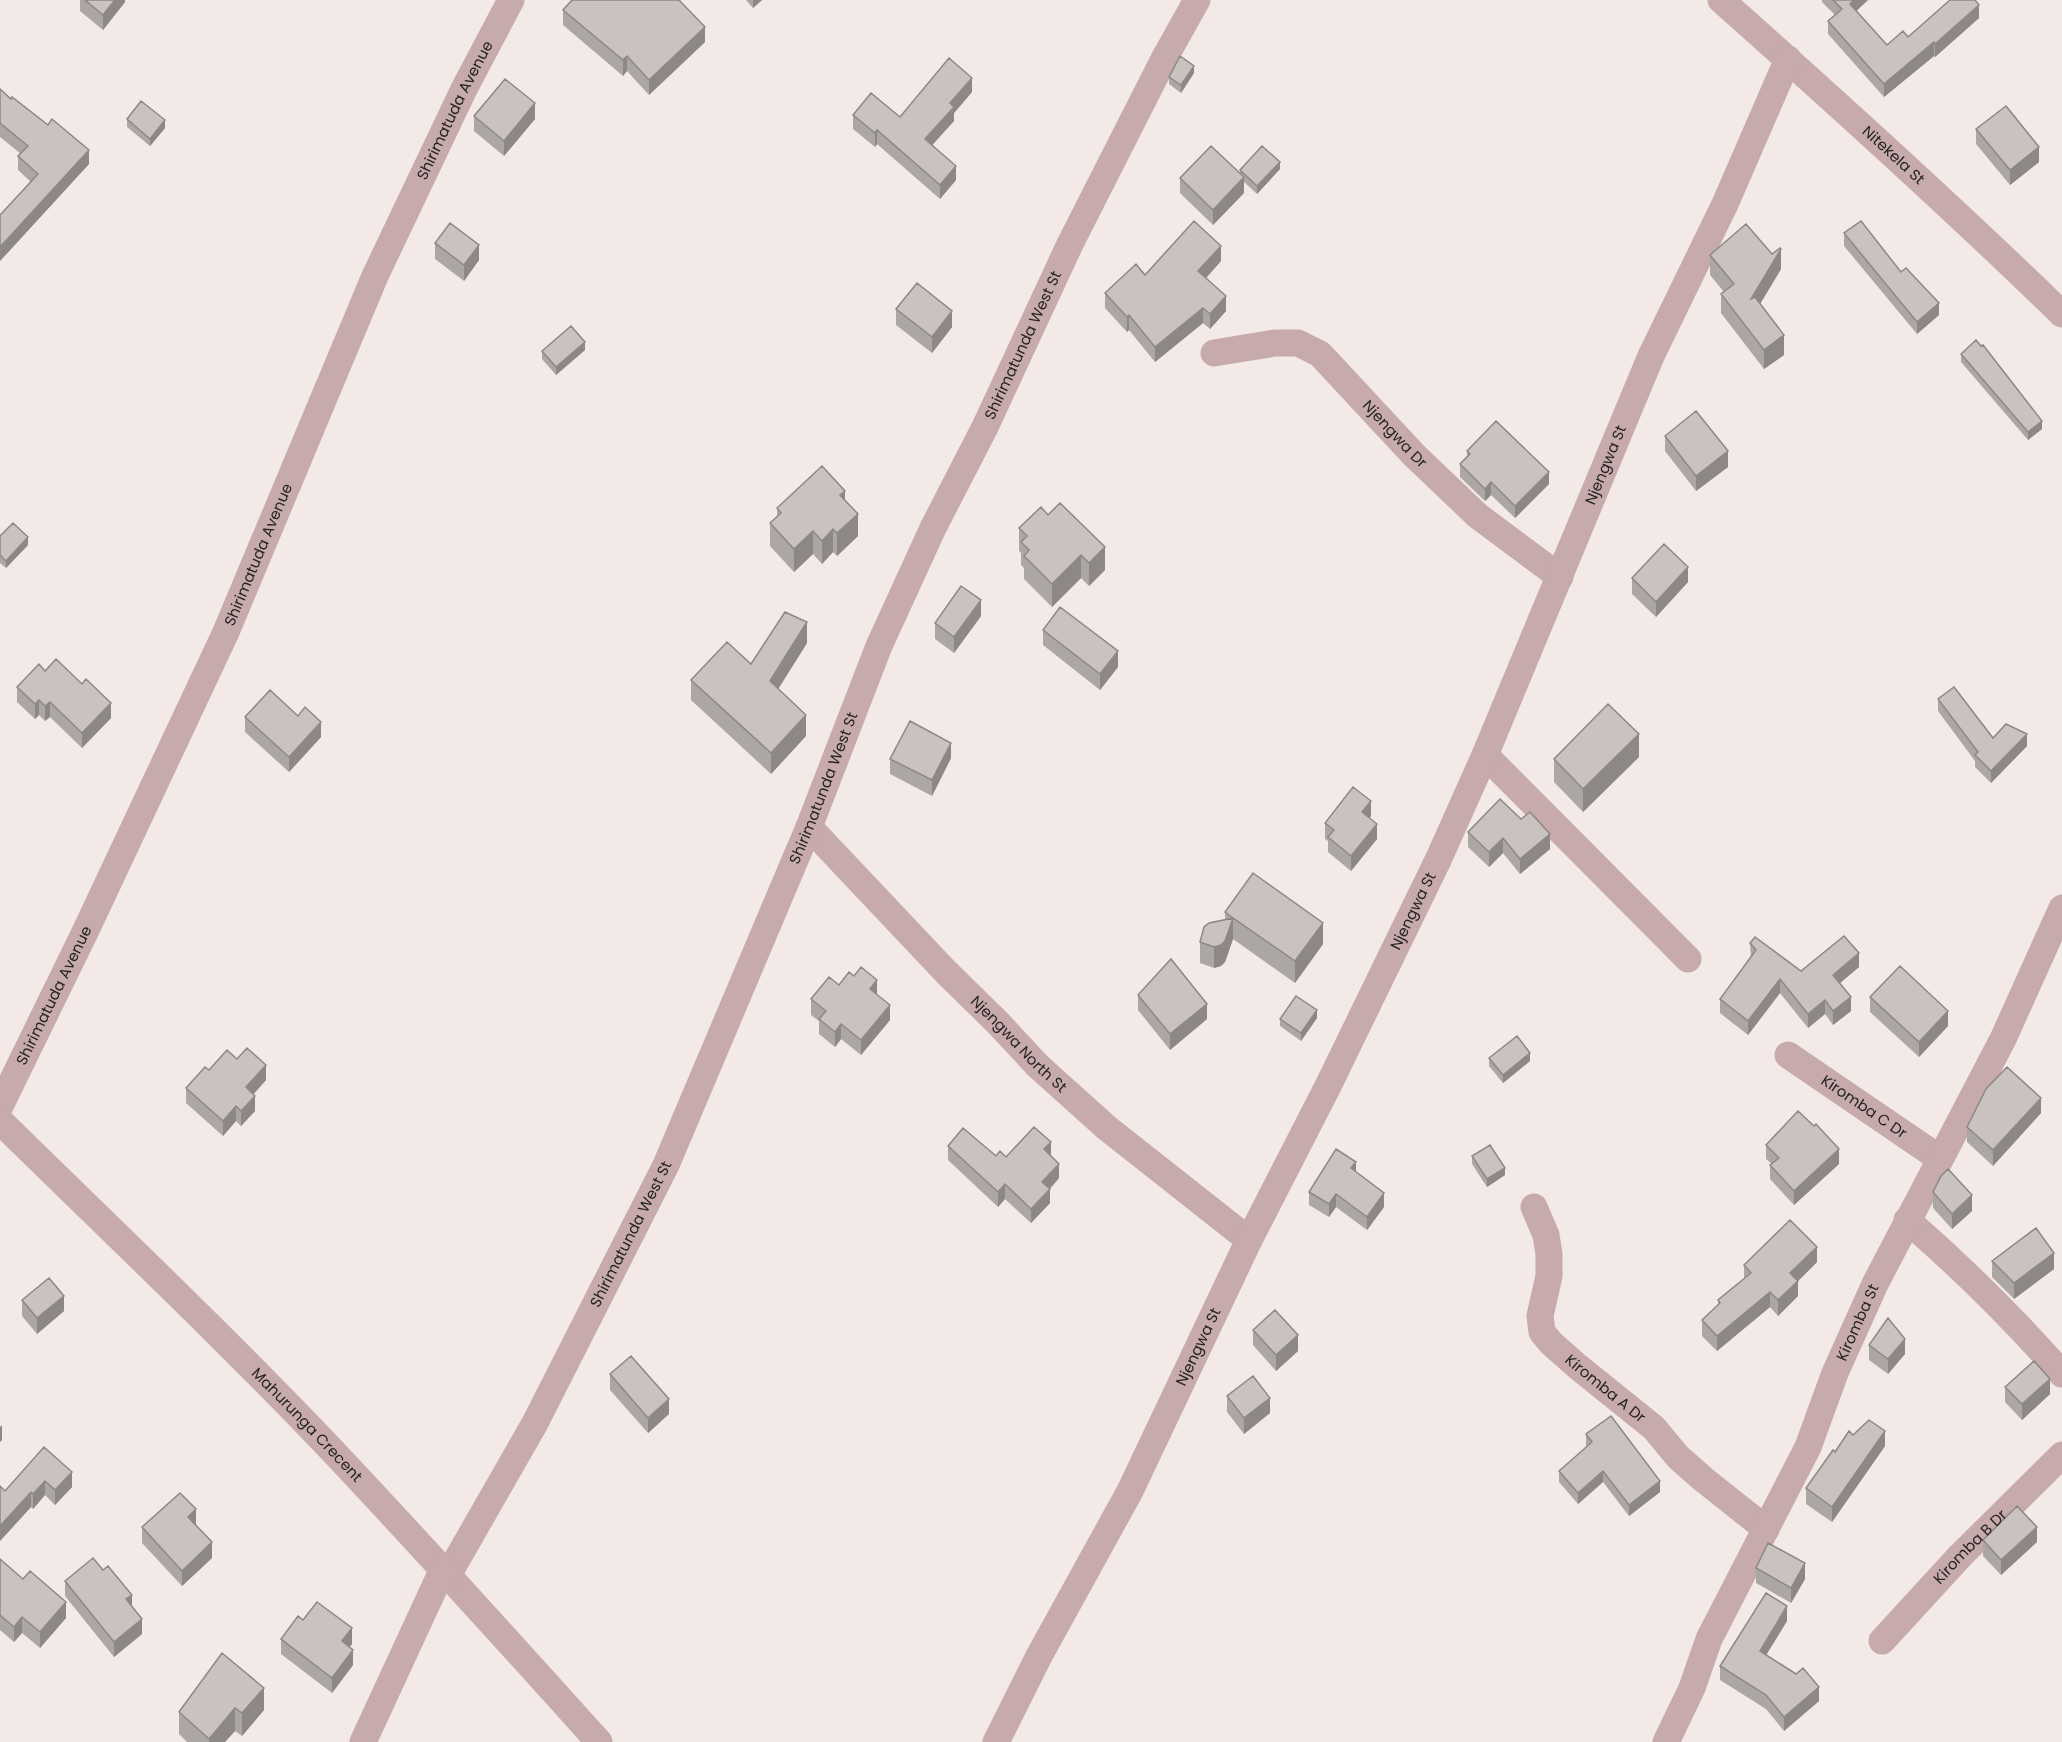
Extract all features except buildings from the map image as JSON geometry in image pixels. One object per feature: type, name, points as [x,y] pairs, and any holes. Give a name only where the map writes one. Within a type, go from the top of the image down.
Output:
[{"type":"street","name":"Shirimatuda Avenue","points":[[0,1106],[86,930],[226,632],[380,266],[464,89],[511,0]]},
{"type":"street","name":"Shirimatunda West St","points":[[363,1742],[445,1572],[535,1423],[666,1165],[809,826],[879,646],[933,528],[985,427],[1070,244],[1197,0]]},
{"type":"street","name":"Nitekela St","points":[[1721,0],[1865,127],[1971,225],[2062,314]]},
{"type":"street","name":"Njengwa St","points":[[996,1742],[1039,1656],[1130,1491],[1249,1240],[1334,1076],[1439,858],[1485,755],[1651,356],[1725,204],[1788,59]]},
{"type":"street","name":"Njengwa Dr","points":[[1214,353],[1275,343],[1298,343],[1320,354],[1414,455],[1478,516],[1560,577]]},
{"type":"street","points":[[1485,755],[1688,959]]},
{"type":"street","name":"Njengwa North St","points":[[809,826],[1038,1066],[1107,1128],[1249,1240]]},
{"type":"street","name":"Kiromba St","points":[[1666,1742],[1692,1688],[1709,1639],[1808,1447],[1835,1373],[1875,1284],[2003,1039],[2062,908]]},
{"type":"street","name":"Kiromba C Dr","points":[[1788,1055],[1939,1158]]},
{"type":"street","name":"Mahurunga Crecent","points":[[0,1121],[204,1319],[325,1443],[599,1742]]},
{"type":"street","name":"Kiromba A Dr","points":[[1534,1207],[1546,1235],[1549,1254],[1549,1276],[1540,1316],[1542,1332],[1551,1343],[1654,1428],[1678,1457],[1703,1479],[1766,1529]]},
{"type":"street","points":[[1907,1220],[2009,1315],[2062,1374]]},
{"type":"street","name":"Kiromba B Dr","points":[[1882,1641],[1960,1556],[2062,1455]]}]
